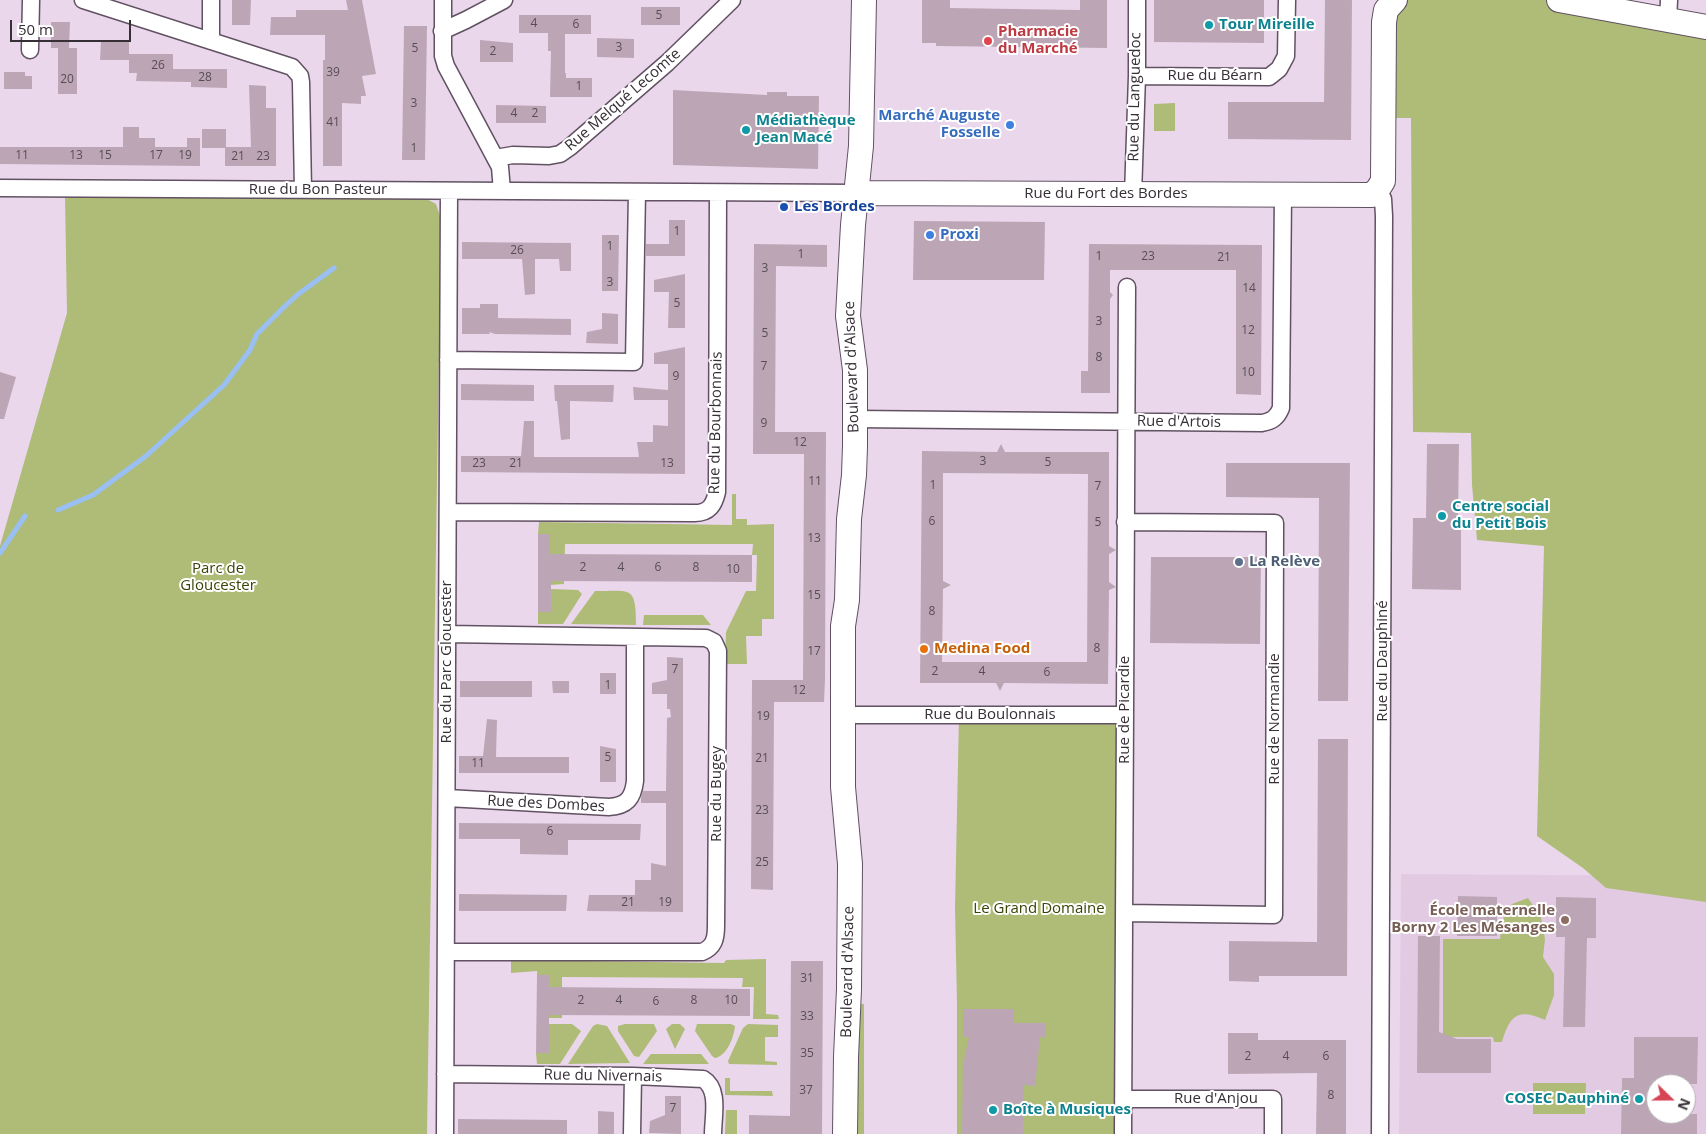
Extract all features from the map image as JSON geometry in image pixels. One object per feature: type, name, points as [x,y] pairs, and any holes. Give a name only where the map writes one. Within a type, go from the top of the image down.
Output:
[{"type":"street","points":[[30,50],[31,0]]},
{"type":"street","points":[[85,0],[292,67],[300,76],[301,82],[303,190]]},
{"type":"street","points":[[211,0],[211,41]]},
{"type":"street","points":[[443,0],[443,56],[446,66],[500,167],[502,191]]},
{"type":"street","points":[[442,31],[504,0]]},
{"type":"street","name":"Rue Melqué Lecomte","points":[[495,158],[512,155],[550,156],[560,154],[666,63],[732,0]]},
{"type":"street","name":"Boulevard d'Alsace","points":[[845,1134],[850,864],[844,787],[843,657],[847,600],[849,520],[855,461],[855,370],[848,316],[853,224],[862,146],[864,0]]},
{"type":"street","name":"Rue du Languedoc","points":[[1133,195],[1137,76],[1136,0]]},
{"type":"street","name":"Rue du Béarn","points":[[1137,76],[1269,76],[1279,70],[1286,56],[1287,0]]},
{"type":"street","points":[[1559,0],[1669,10],[1706,27]]},
{"type":"street","points":[[1378,189],[1383,181],[1384,22],[1386,10],[1392,1]]},
{"type":"street","name":"Rue du Bon Pasteur","points":[[0,188],[637,192]]},
{"type":"street","name":"Rue du Fort des Bordes","points":[[637,192],[1372,195],[1378,189]]},
{"type":"street","name":"Rue du Dauphiné","points":[[1378,189],[1383,199],[1384,216],[1380,1134]]},
{"type":"street","name":"Rue du Parc Gloucester","points":[[445,1134],[449,191]]},
{"type":"street","points":[[448,360],[634,362],[637,192]]},
{"type":"street","name":"Rue du Bourbonnais","points":[[448,512],[695,513],[706,511],[710,508],[714,503],[717,492],[718,192]]},
{"type":"street","name":"Rue d'Artois","points":[[855,420],[1262,423],[1274,420],[1281,408],[1283,194]]},
{"type":"street","name":"Rue de Picardie","points":[[1123,1134],[1127,287]]},
{"type":"street","name":"Rue de Normandie","points":[[1124,913],[1274,915],[1275,523],[1126,522]]},
{"type":"street","name":"Boulevard d'Alsace","points":[[846,810],[855,761],[856,715],[856,660],[854,635],[847,600]]},
{"type":"street","name":"Rue du Bugey","points":[[446,952],[697,952],[707,950],[713,944],[716,935],[717,645],[706,638],[447,634]]},
{"type":"street","name":"Rue des Dombes","points":[[446,798],[609,807],[626,803],[633,794],[635,781],[635,638]]},
{"type":"street","name":"Rue du Boulonnais","points":[[856,715],[1125,715]]},
{"type":"street","name":"Rue du Nivernais","points":[[445,1074],[697,1078],[707,1082],[714,1095],[713,1134]]},
{"type":"street","points":[[632,1134],[633,1076]]},
{"type":"street","name":"Rue d'Anjou","points":[[1123,1099],[1273,1099],[1273,1134]]},
{"type":"shaded area","points":[[1401,874],[1706,876],[1706,1134],[1399,1134]]},
{"type":"green space","points":[[1395,0],[1559,0],[1706,27],[1706,902],[1606,888],[1583,868],[1537,836],[1544,546],[1477,540],[1472,485],[1471,433],[1413,432],[1411,118],[1383,118]]},
{"type":"green space","points":[[1175,103],[1175,131],[1154,131],[1154,104]]},
{"type":"green space","name":"Parc de Gloucester","points":[[65,196],[425,198],[436,204],[441,219],[427,1134],[0,1134],[0,546],[67,313]]},
{"type":"green space","points":[[732,494],[736,494],[736,519],[747,519],[747,525],[774,524],[774,619],[762,619],[762,636],[746,636],[747,664],[725,664],[726,632],[746,591],[756,591],[757,555],[752,555],[753,544],[565,544],[564,584],[550,585],[550,534],[538,534],[539,522],[732,525]]},
{"type":"green space","points":[[551,589],[578,590],[582,594],[563,624],[538,624],[538,612],[551,612]]},
{"type":"green space","points":[[595,591],[624,591],[629,593],[635,603],[636,625],[571,624]]},
{"type":"green space","points":[[644,615],[703,615],[711,625],[643,625]]},
{"type":"green space","name":"Le Grand Domaine","points":[[959,715],[1125,715],[1123,1134],[957,1134],[955,908]]},
{"type":"green space","points":[[1528,898],[1541,917],[1545,939],[1543,957],[1554,974],[1554,995],[1545,1020],[1536,1016],[1516,1016],[1508,1025],[1502,1042],[1494,1042],[1493,1037],[1443,1037],[1443,939],[1500,939],[1502,921],[1512,904]]},
{"type":"green space","points":[[766,959],[766,1014],[778,1015],[779,1019],[753,1019],[754,987],[742,987],[743,978],[562,977],[562,1018],[549,1018],[549,975],[537,975],[537,971],[511,973],[511,960],[724,963],[726,960]]},
{"type":"green space","points":[[856,1004],[864,1004],[864,1134],[852,1134]]},
{"type":"green space","points":[[549,1024],[572,1024],[581,1031],[560,1064],[537,1064],[536,1053],[549,1053]]},
{"type":"green space","points":[[597,1024],[607,1026],[630,1063],[568,1064],[593,1026]]},
{"type":"green space","points":[[625,1024],[654,1024],[657,1031],[639,1057],[634,1056],[618,1031],[618,1026]]},
{"type":"green space","points":[[672,1024],[680,1024],[685,1029],[675,1049],[666,1029]]},
{"type":"green space","points":[[697,1024],[731,1024],[735,1026],[731,1040],[723,1054],[715,1058],[712,1056],[695,1031]]},
{"type":"green space","points":[[748,1024],[778,1025],[778,1037],[765,1037],[765,1061],[777,1062],[777,1065],[729,1064],[728,1061],[743,1028]]},
{"type":"green space","points":[[651,1054],[701,1054],[709,1064],[643,1064]]},
{"type":"green space","points":[[725,1078],[730,1078],[730,1091],[772,1091],[773,1096],[725,1095]]},
{"type":"green space","points":[[1533,1083],[1586,1083],[1585,1114],[1533,1114]]},
{"type":"green space","points":[[726,1110],[737,1110],[737,1134],[725,1134]]},
{"type":"building","points":[[232,0],[251,0],[250,25],[232,25]]},
{"type":"building","points":[[346,0],[362,0],[376,74],[362,76],[366,96],[361,96],[361,104],[342,103],[342,166],[323,166],[323,60],[325,60],[325,35],[270,35],[271,17],[296,17],[296,10],[348,10]]},
{"type":"building","points":[[922,0],[950,0],[950,8],[1080,10],[1080,0],[1107,0],[1107,48],[936,46],[936,43],[922,43]]},
{"type":"building","name":"Tour Mireille","points":[[1154,0],[1264,0],[1264,43],[1154,42]]},
{"type":"building","points":[[1325,0],[1352,0],[1351,140],[1228,139],[1228,102],[1324,102]]},
{"type":"building","points":[[641,7],[680,7],[680,25],[641,25]]},
{"type":"building","points":[[519,15],[591,15],[591,34],[565,34],[565,73],[566,78],[592,78],[592,97],[550,97],[551,51],[548,51],[548,33],[519,33]]},
{"type":"building","points":[[51,22],[70,22],[69,48],[77,48],[77,94],[58,94],[58,48],[51,48]]},
{"type":"building","points":[[404,26],[427,26],[425,160],[402,160]]},
{"type":"building","points":[[597,38],[634,39],[634,58],[597,57]]},
{"type":"building","points":[[480,40],[513,43],[513,62],[480,62]]},
{"type":"building","points":[[101,41],[129,41],[129,54],[173,54],[173,69],[227,69],[227,88],[191,87],[191,82],[136,81],[137,73],[129,73],[129,60],[100,60]]},
{"type":"building","points":[[4,72],[25,72],[25,76],[32,76],[32,89],[4,89]]},
{"type":"building","points":[[249,85],[266,86],[266,108],[276,108],[276,166],[225,166],[225,148],[202,148],[202,129],[226,129],[226,147],[251,147]]},
{"type":"building","name":"Médiathèque Jean Macé","points":[[673,90],[767,95],[767,92],[787,92],[787,96],[819,96],[818,169],[673,165]]},
{"type":"building","points":[[496,105],[546,106],[546,123],[496,123]]},
{"type":"building","points":[[123,127],[139,127],[139,138],[155,138],[155,147],[187,147],[187,138],[200,138],[200,166],[0,164],[0,147],[123,147]]},
{"type":"building","points":[[669,220],[685,220],[685,256],[646,256],[646,244],[669,244]]},
{"type":"building","points":[[914,221],[1045,222],[1044,280],[913,280]]},
{"type":"building","points":[[602,235],[619,235],[618,291],[602,291]]},
{"type":"building","points":[[462,242],[571,243],[571,271],[560,271],[559,259],[535,259],[535,294],[525,295],[522,259],[462,259]]},
{"type":"building","points":[[754,244],[827,245],[827,267],[776,266],[775,432],[826,432],[825,680],[824,702],[774,702],[773,890],[751,889],[752,680],[803,680],[804,454],[753,454]]},
{"type":"building","points":[[1089,244],[1262,245],[1261,395],[1236,394],[1236,270],[1110,270],[1110,292],[1113,295],[1110,299],[1110,393],[1081,393],[1081,371],[1088,371]]},
{"type":"building","points":[[685,274],[685,328],[668,328],[669,292],[654,292],[654,280]]},
{"type":"building","points":[[480,304],[498,304],[498,318],[571,319],[571,335],[495,334],[489,332],[490,334],[462,334],[462,308],[480,308]]},
{"type":"building","points":[[602,313],[618,314],[618,344],[586,343],[587,332],[602,329]]},
{"type":"building","points":[[685,347],[685,474],[461,472],[461,456],[521,456],[524,421],[534,421],[534,457],[639,457],[637,442],[653,442],[653,425],[668,426],[668,400],[634,400],[633,387],[668,390],[668,364],[654,364],[654,353]]},
{"type":"building","points":[[0,372],[16,377],[4,419],[0,419]]},
{"type":"building","points":[[461,384],[534,385],[534,401],[461,400]]},
{"type":"building","points":[[554,385],[614,385],[613,402],[570,401],[570,439],[561,440]]},
{"type":"building","points":[[1001,444],[1005,452],[1109,452],[1109,546],[1116,550],[1109,554],[1109,582],[1116,587],[1109,590],[1108,684],[1004,683],[1000,691],[996,683],[920,683],[922,451],[997,452]],"holes":[[[943,473],[1088,474],[1087,662],[942,662],[943,589],[951,585],[943,581]]]},
{"type":"building","name":"Centre social du Petit Bois","points":[[1427,444],[1459,444],[1458,518],[1461,518],[1461,590],[1412,589],[1413,518],[1426,518]]},
{"type":"building","points":[[1226,463],[1350,463],[1348,701],[1318,701],[1319,498],[1226,497]]},
{"type":"building","points":[[538,534],[550,534],[550,554],[752,555],[752,582],[551,581],[551,612],[538,612]]},
{"type":"building","points":[[1151,557],[1261,557],[1260,644],[1150,643]]},
{"type":"building","points":[[667,657],[683,658],[683,912],[587,911],[589,895],[635,895],[635,880],[651,880],[651,863],[666,866],[666,803],[641,803],[641,797],[643,791],[666,791],[667,718],[671,717],[670,709],[667,709],[667,694],[652,694],[652,683],[667,680]]},
{"type":"building","points":[[600,673],[616,673],[616,694],[600,694]]},
{"type":"building","points":[[460,681],[532,681],[532,697],[460,697]]},
{"type":"building","points":[[552,681],[569,681],[569,693],[553,693]]},
{"type":"building","points":[[487,719],[497,720],[496,757],[569,757],[569,773],[459,773],[459,756],[483,756]]},
{"type":"building","points":[[1318,739],[1348,739],[1347,976],[1259,976],[1259,982],[1229,981],[1229,941],[1317,942]]},
{"type":"building","points":[[600,746],[616,749],[616,782],[600,782]]},
{"type":"building","points":[[459,823],[641,824],[640,840],[568,840],[568,855],[520,854],[520,839],[459,839]]},
{"type":"building","points":[[459,894],[567,895],[566,911],[459,911]]},
{"type":"building","points":[[1458,896],[1497,897],[1497,936],[1457,936]]},
{"type":"building","points":[[1556,897],[1596,898],[1596,938],[1587,938],[1585,1027],[1563,1027],[1565,937],[1556,937]]},
{"type":"building","points":[[1418,936],[1440,936],[1439,1032],[1457,1039],[1491,1039],[1491,1073],[1417,1073]]},
{"type":"building","points":[[791,961],[823,961],[822,1134],[749,1134],[749,1115],[790,1116]]},
{"type":"building","points":[[537,975],[549,975],[549,987],[750,989],[750,1016],[549,1015],[549,1053],[536,1053]]},
{"type":"building","name":"Boîte à Musiques","points":[[963,1009],[1014,1009],[1014,1023],[1046,1023],[1046,1037],[1040,1037],[1035,1086],[1024,1085],[1023,1134],[962,1134],[963,1065],[969,1037],[963,1037]]},
{"type":"building","points":[[1228,1033],[1258,1033],[1258,1040],[1346,1040],[1346,1134],[1316,1134],[1317,1073],[1228,1074]]},
{"type":"building","points":[[1634,1037],[1698,1037],[1697,1084],[1696,1074],[1646,1074],[1646,1124],[1696,1124],[1697,1114],[1697,1134],[1621,1134],[1622,1078],[1634,1078]]},
{"type":"building","points":[[665,1096],[681,1096],[681,1134],[649,1133],[650,1121],[665,1115]]},
{"type":"building","points":[[598,1111],[614,1112],[614,1134],[598,1134]]},
{"type":"building","points":[[458,1119],[567,1120],[567,1134],[458,1134]]},
{"type":"waterway","points":[[58,510],[93,495],[146,456],[224,385],[250,350],[257,334],[297,295],[334,268]]},
{"type":"waterway","points":[[0,553],[25,516]]},
{"type":"place","name":"Tour Mireille","points":[[1209,25]]},
{"type":"place","name":"Pharmacie du Marché","points":[[988,41]]},
{"type":"place","name":"Marché Auguste Fosselle","points":[[1010,125]]},
{"type":"place","name":"Médiathèque Jean Macé","points":[[746,130]]},
{"type":"place","name":"Les Bordes","points":[[784,207]]},
{"type":"place","name":"Proxi","points":[[930,235]]},
{"type":"place","name":"Centre social du Petit Bois","points":[[1442,516]]},
{"type":"place","name":"La Relève","points":[[1239,562]]},
{"type":"place","name":"Medina Food","points":[[924,649]]},
{"type":"place","name":"École maternelle Borny 2 Les Mésanges","points":[[1565,920]]},
{"type":"place","name":"COSEC Dauphiné","points":[[1639,1099]]},
{"type":"place","name":"Boîte à Musiques","points":[[993,1110]]}]
